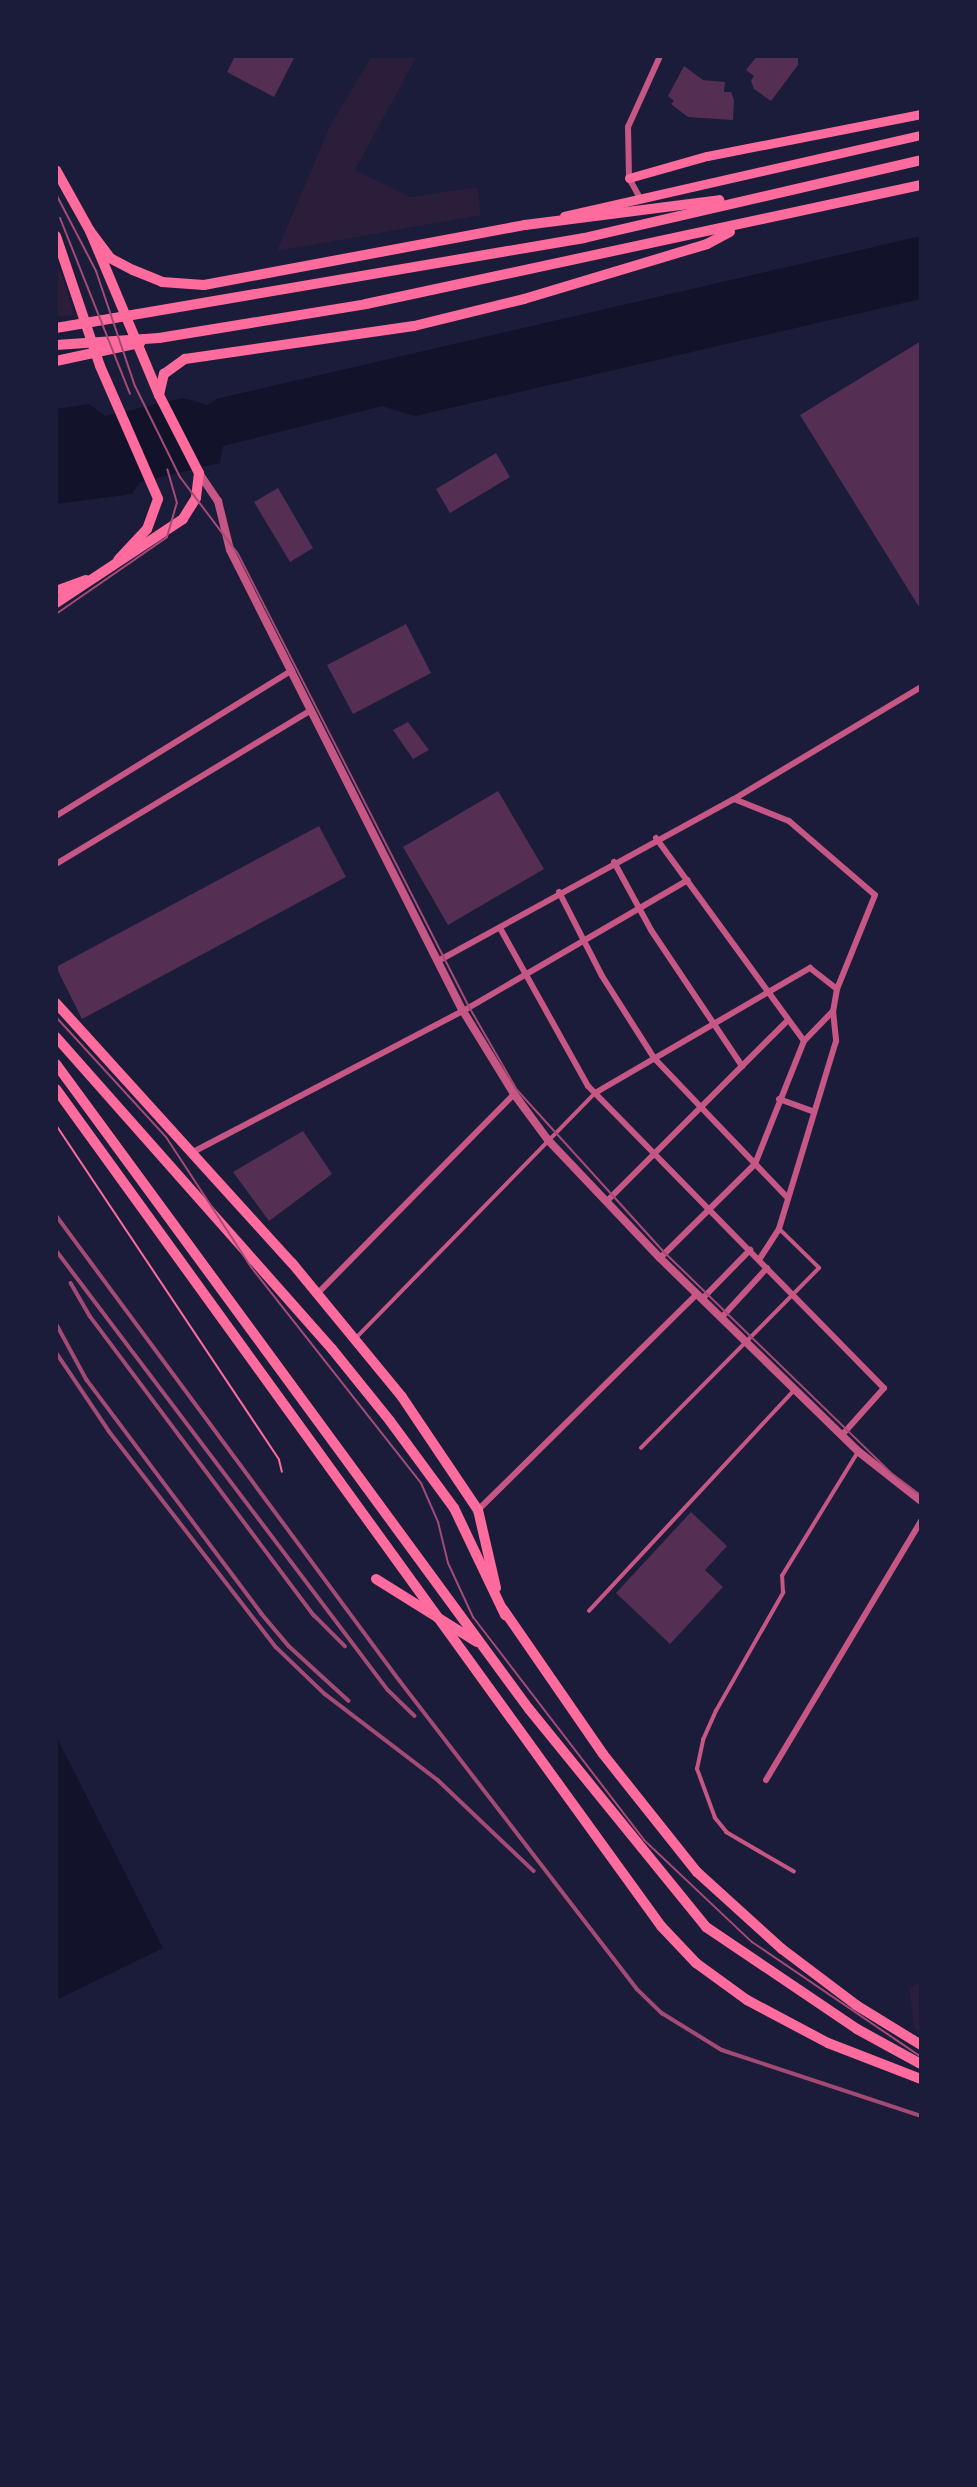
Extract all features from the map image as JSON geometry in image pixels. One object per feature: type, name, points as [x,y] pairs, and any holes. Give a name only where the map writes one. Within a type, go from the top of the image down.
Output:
[{"type":"highway","points":[[56,328],[374,277],[584,238],[921,160]]},
{"type":"highway","points":[[56,361],[159,338],[366,304],[921,184]]},
{"type":"highway","points":[[90,231],[110,258],[134,270],[162,282],[204,285],[525,225],[775,192]]},
{"type":"highway","points":[[159,395],[164,374],[186,359],[414,326],[524,299],[707,244],[741,225]]},
{"type":"highway","points":[[56,236],[119,412],[158,499],[154,519],[118,560]]},
{"type":"highway","points":[[56,345],[159,338]]},
{"type":"highway","points":[[56,591],[86,580]]},
{"type":"highway","points":[[56,1037],[332,1349],[443,1492],[505,1615]]},
{"type":"highway","points":[[56,1089],[661,1926],[696,1963],[747,2000],[828,2043],[921,2079]]},
{"type":"main road","points":[[629,178],[707,156],[921,114]]},
{"type":"main road","points":[[525,225],[921,135]]},
{"type":"main road","points":[[56,170],[90,231],[159,395],[199,473],[196,498],[183,519],[86,580],[56,603]]},
{"type":"main road","points":[[56,1003],[193,1152],[356,1338],[402,1397],[478,1510],[505,1615],[603,1754],[697,1872],[791,1957],[856,2005],[921,2045]]},
{"type":"main road","points":[[56,1065],[578,1773],[706,1927],[828,2011],[921,2064]]},
{"type":"main road","points":[[376,1579],[481,1644]]},
{"type":"street","points":[[640,198],[629,178],[628,127],[660,56]]},
{"type":"street","points":[[199,473],[218,502],[230,550],[463,1011],[514,1094],[548,1140],[660,1258],[721,1318],[748,1340],[859,1452],[921,1501]]},
{"type":"street","points":[[56,816],[291,671]]},
{"type":"street","points":[[438,961],[656,838],[734,799],[921,687]]},
{"type":"street","points":[[56,864],[311,710]]},
{"type":"street","points":[[734,799],[789,821],[874,895],[837,989],[833,1011],[836,1041],[789,1198],[779,1229],[759,1260]]},
{"type":"street","points":[[656,838],[804,1041]]},
{"type":"street","points":[[614,862],[643,909],[651,930],[743,1066]]},
{"type":"street","points":[[193,1152],[463,1011],[643,909],[688,880]]},
{"type":"street","points":[[559,892],[585,942],[654,1058],[789,1198]]},
{"type":"street","points":[[500,928],[595,1093],[884,1388],[842,1436]]},
{"type":"street","points":[[595,1093],[770,994],[810,968],[837,989]]},
{"type":"street","points":[[660,1258],[755,1164],[804,1041],[833,1011]]},
{"type":"street","points":[[606,1202],[698,1106],[743,1066],[788,1020]]},
{"type":"street","points":[[317,1294],[514,1094]]},
{"type":"street","points":[[779,1099],[814,1112]]},
{"type":"street","points":[[478,1510],[750,1250]]},
{"type":"street","points":[[721,1318],[767,1268]]},
{"type":"street","points":[[766,1780],[921,1521]]},
{"type":"lane","points":[[356,1338],[595,1093]]},
{"type":"lane","points":[[641,1448],[819,1268],[779,1229]]},
{"type":"lane","points":[[589,1611],[795,1389]]},
{"type":"lane","points":[[794,1872],[727,1833],[715,1818],[697,1769],[703,1740],[716,1712],[783,1593],[782,1576],[859,1452]]},
{"type":"path","points":[[56,1125],[279,1460],[282,1472]]},
{"type":"shaded area","points":[[372,56],[417,56],[355,170],[411,197],[477,187],[481,215],[277,251],[331,124]]},
{"type":"shaded area","points":[[921,236],[921,299],[415,416],[382,406],[223,446],[220,463],[140,482],[132,494],[56,504],[56,409],[89,404],[105,416],[183,398],[208,405],[216,399]]},
{"type":"shaded area","points":[[56,261],[64,282],[74,315],[56,317]]},
{"type":"shaded area","points":[[56,1736],[163,1948],[56,2000]]},
{"type":"shaded area","points":[[921,1981],[921,2033],[914,2028],[909,1989]]},
{"type":"building","points":[[235,56],[295,56],[274,97],[227,72]]},
{"type":"building","points":[[757,56],[798,56],[798,65],[771,101],[754,89],[751,81],[754,76],[746,70]]},
{"type":"building","points":[[684,66],[703,80],[725,82],[724,92],[731,92],[734,100],[733,120],[688,117],[671,104],[674,101],[668,96]]},
{"type":"building","points":[[921,341],[921,610],[800,415]]},
{"type":"building","points":[[496,453],[510,477],[450,513],[436,489]]},
{"type":"building","points":[[278,488],[313,548],[290,562],[254,502]]},
{"type":"building","points":[[406,624],[431,673],[353,714],[327,665]]},
{"type":"building","points":[[408,722],[429,750],[413,759],[393,730]]},
{"type":"building","points":[[498,791],[544,869],[448,925],[403,847]]},
{"type":"building","points":[[319,826],[346,877],[82,1019],[56,967]]},
{"type":"building","points":[[303,1131],[332,1174],[269,1221],[233,1172]]},
{"type":"building","points":[[691,1512],[727,1546],[705,1570],[723,1587],[670,1644],[616,1593]]},
{"type":"tram line","points":[[56,194],[96,271],[135,386],[180,477],[238,554],[469,1007],[517,1090],[665,1253],[891,1473],[921,1496]]},
{"type":"tram line","points":[[60,218],[130,394]]},
{"type":"tram line","points":[[56,614],[167,537],[177,503],[167,469]]},
{"type":"tram line","points":[[56,1017],[166,1137],[251,1267],[421,1483],[438,1522],[448,1563],[473,1617],[644,1840],[752,1942],[921,2057]]},
{"type":"railway","points":[[56,1215],[400,1681],[637,1989],[662,2013],[722,2050],[921,2116]]},
{"type":"railway","points":[[56,1250],[388,1690],[415,1716]]},
{"type":"railway","points":[[71,1283],[90,1316],[314,1615],[345,1646]]},
{"type":"railway","points":[[56,1323],[87,1380],[261,1613],[289,1646],[349,1701]]},
{"type":"railway","points":[[56,1352],[109,1431],[276,1647],[325,1694],[438,1780],[534,1871]]}]
